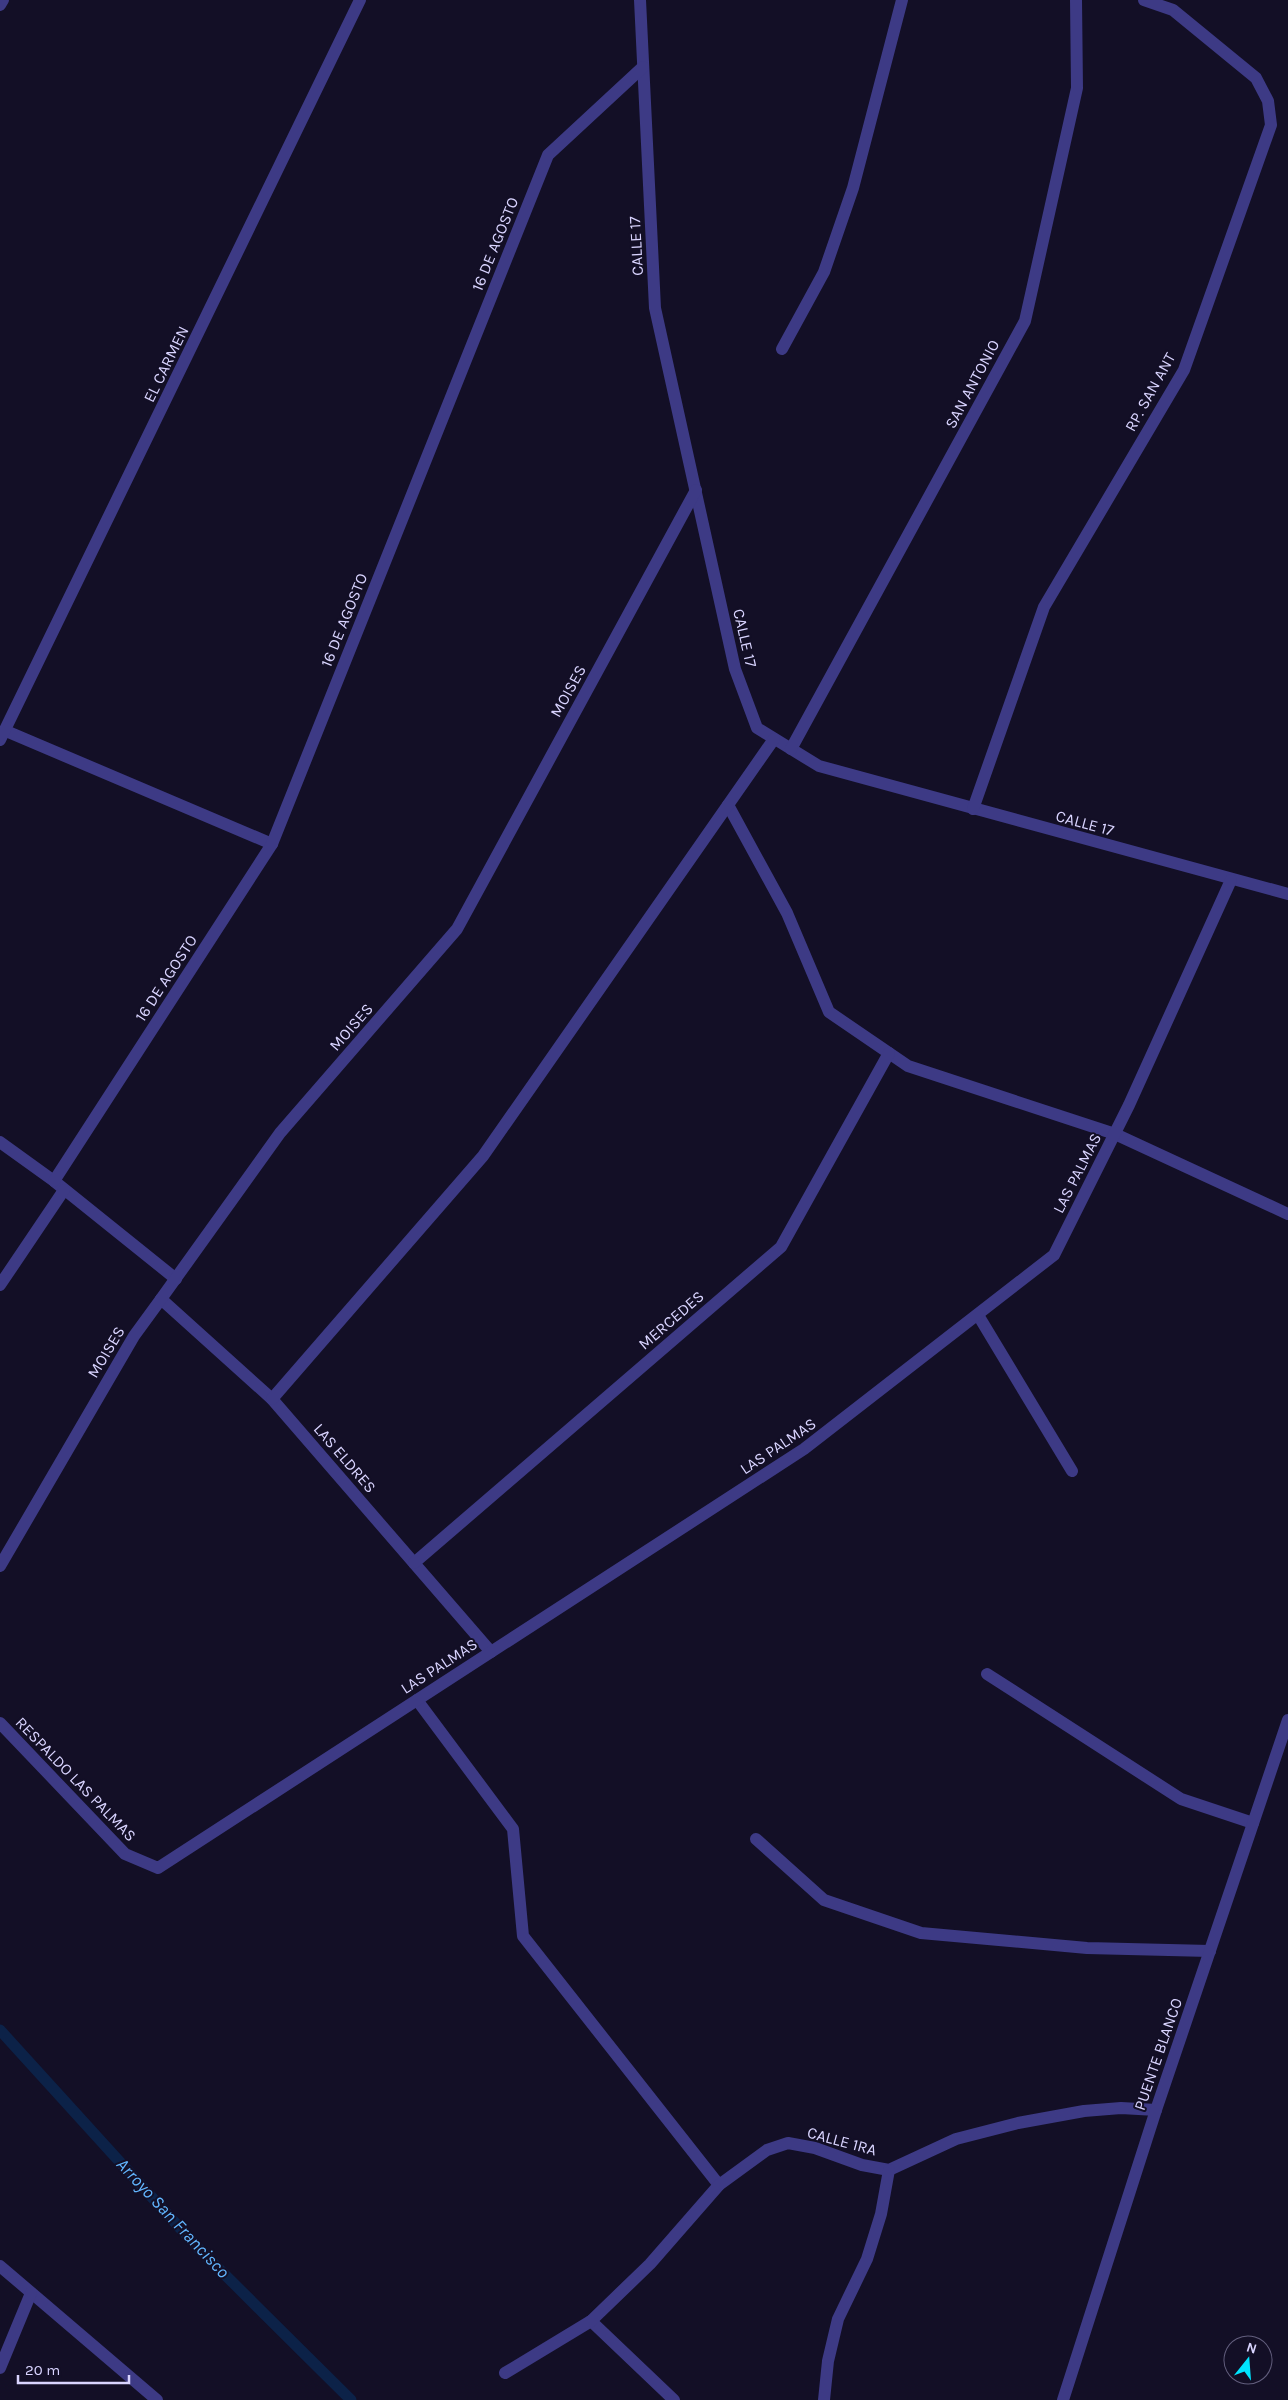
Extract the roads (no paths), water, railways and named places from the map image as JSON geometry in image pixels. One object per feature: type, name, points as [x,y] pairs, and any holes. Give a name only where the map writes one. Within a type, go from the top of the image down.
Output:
[{"type":"street","points":[[0,5],[3,0]]},
{"type":"street","name":"EL CARMEN","points":[[3,736],[360,0]]},
{"type":"street","name":"CALLE 17","points":[[640,0],[655,308],[735,669],[757,728],[819,766],[1231,880],[1288,894]]},
{"type":"street","points":[[782,349],[828,263],[856,179],[902,0]]},
{"type":"street","name":"SAN ANTONIO","points":[[791,749],[1025,321],[1077,88],[1076,0]]},
{"type":"street","name":"RP. SAN ANT","points":[[973,809],[1044,607],[1184,370],[1271,124],[1268,101],[1256,78],[1173,10],[1144,0]]},
{"type":"street","name":"16 DE AGOSTO","points":[[54,1182],[272,844],[548,155],[643,67]]},
{"type":"street","name":"MOISES","points":[[0,1566],[134,1336],[161,1298],[280,1133],[457,929],[696,490]]},
{"type":"street","points":[[3,736],[272,844]]},
{"type":"street","points":[[272,1399],[483,1156],[774,739]]},
{"type":"street","points":[[728,805],[787,913],[829,1012],[908,1066],[1115,1134],[1288,1214]]},
{"type":"street","name":"LAS PALMAS","points":[[158,1868],[804,1450],[1054,1255],[1115,1134],[1231,880]]},
{"type":"street","name":"MERCEDES","points":[[414,1563],[781,1247],[889,1053]]},
{"type":"street","points":[[0,1142],[54,1182],[176,1279]]},
{"type":"street","points":[[0,1285],[64,1190]]},
{"type":"street","name":"LAS ELDRES","points":[[161,1298],[272,1399],[491,1652]]},
{"type":"street","points":[[978,1315],[1072,1471]]},
{"type":"street","points":[[987,1674],[1181,1800],[1253,1823]]},
{"type":"street","points":[[417,1700],[513,1829],[522,1936],[719,2185]]},
{"type":"street","name":"PUENTE BLANCO","points":[[1063,2400],[1156,2110],[1288,1720]]},
{"type":"street","name":"RESPALDO LAS PALMAS","points":[[0,1723],[125,1854],[158,1868]]},
{"type":"street","points":[[756,1839],[824,1900],[921,1933],[1086,1948],[1210,1951]]},
{"type":"street","name":"CALLE 1RA","points":[[505,2373],[591,2321],[650,2264],[719,2185],[767,2150],[788,2143],[815,2148],[862,2164],[889,2170],[956,2139],[1018,2123],[1084,2111],[1121,2108],[1156,2110]]},
{"type":"street","points":[[824,2400],[828,2361],[838,2318],[867,2259],[881,2214],[889,2170]]},
{"type":"street","points":[[0,2266],[157,2400]]},
{"type":"street","points":[[0,2368],[31,2293]]},
{"type":"street","points":[[591,2321],[674,2400]]},
{"type":"waterway","name":"Arroyo San Francisco","points":[[0,2030],[199,2249],[351,2400]]}]
